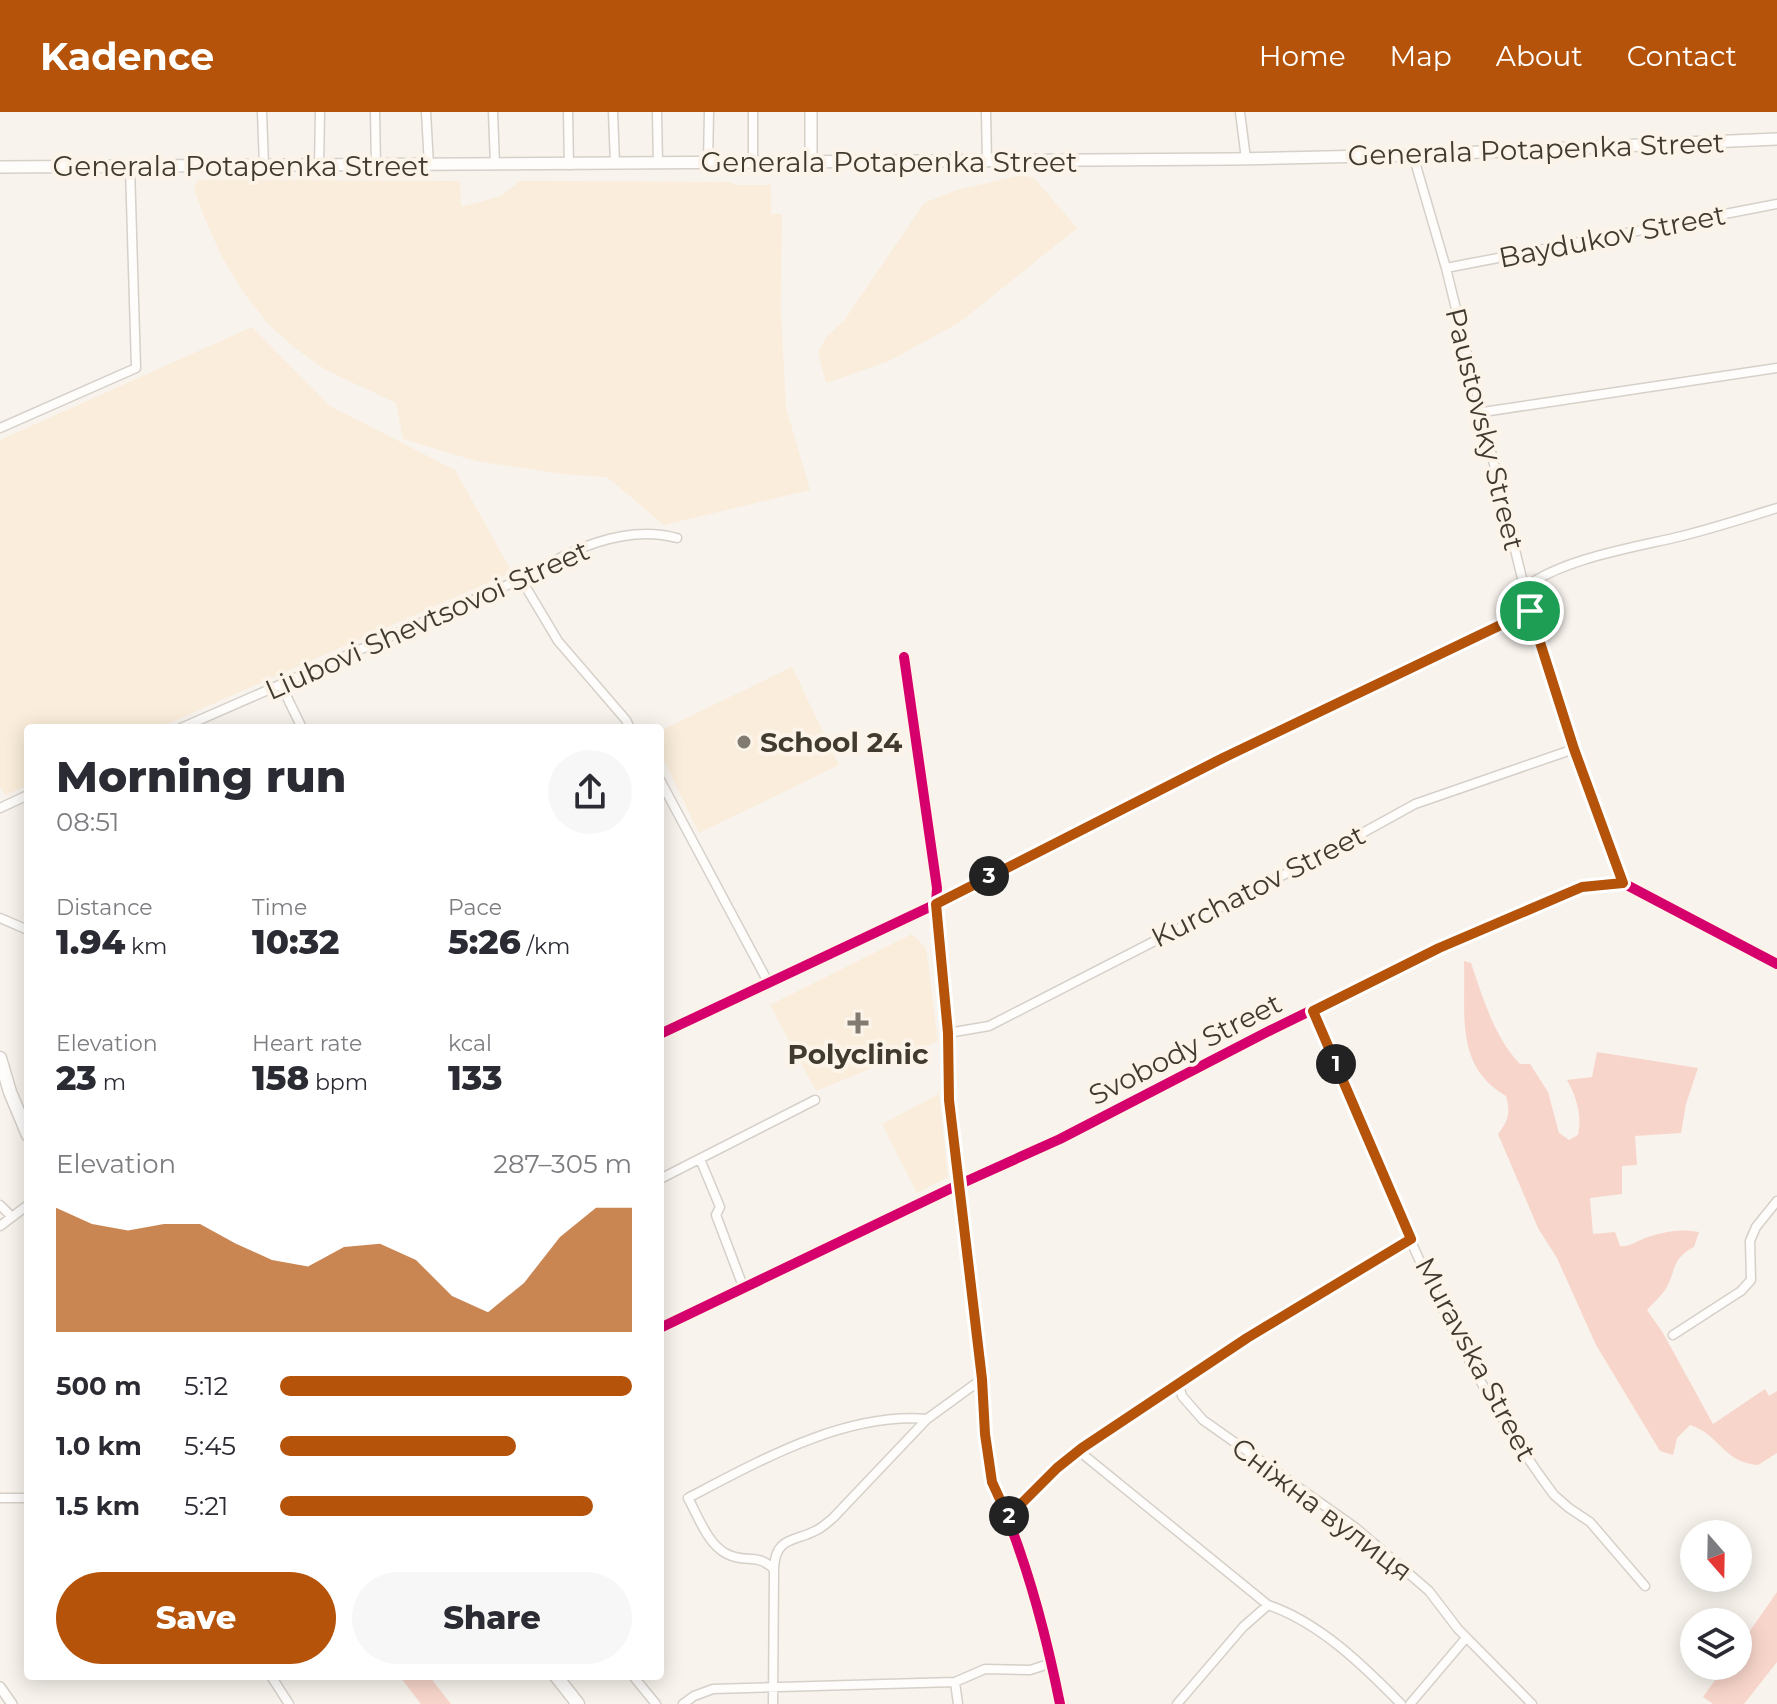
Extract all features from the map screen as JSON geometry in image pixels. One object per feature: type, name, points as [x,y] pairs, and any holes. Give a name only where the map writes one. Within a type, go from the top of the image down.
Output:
[{"type":"main road","points":[[811,112],[811,163]]},
{"type":"main road","name":"Generala Potapenka Street","points":[[0,167],[130,172],[264,166],[1246,159],[1777,139]]},
{"type":"main road","points":[[0,1058],[24,1125]]},
{"type":"main road","points":[[559,1680],[578,1704]]},
{"type":"street","points":[[262,112],[264,166]]},
{"type":"street","points":[[319,166],[320,112]]},
{"type":"street","points":[[375,112],[376,166]]},
{"type":"street","points":[[426,112],[429,165]]},
{"type":"street","points":[[493,112],[495,165]]},
{"type":"street","points":[[568,112],[569,165]]},
{"type":"street","points":[[613,112],[615,164]]},
{"type":"street","points":[[657,112],[658,164]]},
{"type":"street","points":[[708,163],[709,112]]},
{"type":"street","points":[[753,112],[753,164]]},
{"type":"street","points":[[986,112],[987,162]]},
{"type":"street","points":[[1240,112],[1246,159]]},
{"type":"street","name":"Paustovsky Street","points":[[1413,155],[1483,412],[1530,611],[1574,749],[1623,883]]},
{"type":"street","points":[[0,428],[136,368],[130,172]]},
{"type":"street","name":"Baydukov Street","points":[[1446,268],[1777,204]]},
{"type":"street","points":[[1483,412],[1777,368]]},
{"type":"street","points":[[1524,588],[1569,566],[1777,508]]},
{"type":"street","name":"Liubovi Shevtsovoi Street","points":[[190,724],[521,579],[557,558],[618,537],[656,532],[677,538]]},
{"type":"street","points":[[521,579],[558,641],[628,724]]},
{"type":"street","points":[[664,1032],[936,904],[1223,758],[1530,611]]},
{"type":"street","points":[[904,657],[937,888],[948,1033],[949,1100],[992,1482],[1008,1517],[1052,1663],[1060,1704]]},
{"type":"street","points":[[281,685],[300,724]]},
{"type":"street","name":"Kurchatov Street","points":[[948,1033],[989,1026],[1415,804],[1574,749]]},
{"type":"street","points":[[664,787],[768,982]]},
{"type":"street","points":[[0,808],[24,797]]},
{"type":"street","points":[[1623,883],[1777,964]]},
{"type":"street","name":"Svobody Street","points":[[664,1326],[1060,1139],[1439,948],[1582,887],[1623,883]]},
{"type":"street","points":[[0,918],[24,928]]},
{"type":"street","name":"Muravska Street","points":[[1313,1011],[1411,1239],[1488,1393],[1540,1476],[1569,1508],[1590,1522],[1645,1586]]},
{"type":"street","points":[[664,1177],[815,1100]]},
{"type":"street","points":[[700,1159],[720,1207],[716,1215],[744,1289]]},
{"type":"street","points":[[1673,1335],[1741,1291],[1751,1280],[1750,1241],[1756,1227],[1777,1201]]},
{"type":"street","points":[[0,1205],[12,1217]]},
{"type":"street","points":[[0,1226],[24,1208]]},
{"type":"street","points":[[1008,1517],[1057,1468],[1082,1448],[1247,1338],[1411,1239]]},
{"type":"street","points":[[773,1704],[774,1569],[777,1551],[783,1544],[818,1530],[833,1518],[927,1419],[982,1379]]},
{"type":"street","name":"Сніжна вулиця","points":[[1179,1384],[1182,1396],[1203,1420],[1376,1543],[1429,1591],[1466,1638],[1532,1704]]},
{"type":"street","points":[[774,1569],[762,1558],[738,1557],[720,1549],[712,1541],[688,1498],[757,1462],[812,1439],[899,1416],[927,1419]]},
{"type":"street","points":[[1082,1448],[1085,1456],[1268,1605],[1284,1610],[1357,1659],[1401,1704]]},
{"type":"street","points":[[0,1498],[24,1498]]},
{"type":"street","points":[[1177,1704],[1243,1627],[1268,1605]]},
{"type":"street","points":[[1410,1704],[1466,1638]]},
{"type":"street","points":[[683,1704],[713,1689],[955,1682],[985,1669],[1030,1670],[1052,1663]]},
{"type":"street","points":[[274,1680],[289,1704]]},
{"type":"street","points":[[636,1680],[656,1704]]},
{"type":"street","points":[[955,1682],[958,1704]]},
{"type":"street","points":[[0,1687],[12,1704]]},
{"type":"shaded area","points":[[1021,175],[1034,178],[1077,228],[960,322],[889,361],[826,383],[818,352],[826,337],[844,321],[924,203],[957,190]]},
{"type":"shaded area","points":[[198,180],[460,181],[461,207],[501,196],[520,181],[771,185],[771,214],[782,214],[781,311],[786,408],[810,490],[664,525],[607,477],[562,474],[476,461],[403,439],[396,403],[326,370],[268,324],[243,292],[222,257],[194,189]]},
{"type":"shaded area","points":[[252,327],[330,406],[455,470],[512,572],[167,724],[24,724],[24,787],[5,795],[0,787],[0,440]]},
{"type":"shaded area","name":"School 24","points":[[792,667],[839,765],[699,833],[664,760],[664,729]]},
{"type":"shaded area","name":"Polyclinic","points":[[912,934],[926,948],[938,1041],[816,1091],[770,1005]]},
{"type":"shaded area","points":[[1464,961],[1471,963],[1503,1042],[1520,1064],[1530,1064],[1548,1092],[1559,1133],[1569,1140],[1578,1135],[1579,1114],[1567,1080],[1592,1077],[1597,1052],[1698,1068],[1686,1104],[1681,1133],[1635,1136],[1637,1165],[1622,1166],[1622,1194],[1590,1198],[1593,1234],[1615,1232],[1620,1246],[1624,1246],[1665,1232],[1699,1232],[1694,1247],[1677,1261],[1665,1290],[1647,1310],[1713,1424],[1765,1389],[1769,1396],[1777,1391],[1777,1453],[1758,1465],[1737,1459],[1700,1429],[1690,1425],[1677,1438],[1673,1455],[1660,1451],[1596,1345],[1557,1258],[1538,1228],[1498,1134],[1508,1116],[1506,1096],[1489,1084],[1470,1054],[1464,1019]]},
{"type":"shaded area","points":[[939,1094],[948,1177],[917,1193],[882,1124]]},
{"type":"shaded area","points":[[1777,1592],[1777,1662],[1744,1704],[1713,1704],[1703,1697],[1715,1680],[1752,1680],[1752,1628]]},
{"type":"shaded area","points":[[403,1680],[432,1680],[451,1704],[421,1704]]},
{"type":"cycle path","points":[[664,1032],[936,904],[1223,758],[1530,611]]},
{"type":"cycle path","points":[[904,657],[937,888],[948,1033],[949,1100],[992,1482],[1033,1591],[1060,1704]]},
{"type":"cycle path","points":[[664,1326],[1060,1139],[1439,948],[1582,887],[1623,883],[1777,964]]},
{"type":"place","name":"School 24","points":[[744,742]]},
{"type":"place","name":"Polyclinic","points":[[858,1023]]},
{"type":"route","points":[[1530,611],[1574,749],[1623,883],[1582,887],[1439,948],[1313,1011],[1411,1239],[1247,1338],[1082,1448],[1057,1468],[1008,1517],[992,1482],[985,1434],[982,1379],[949,1100],[948,1033],[936,904],[1223,758],[1530,611]]}]
